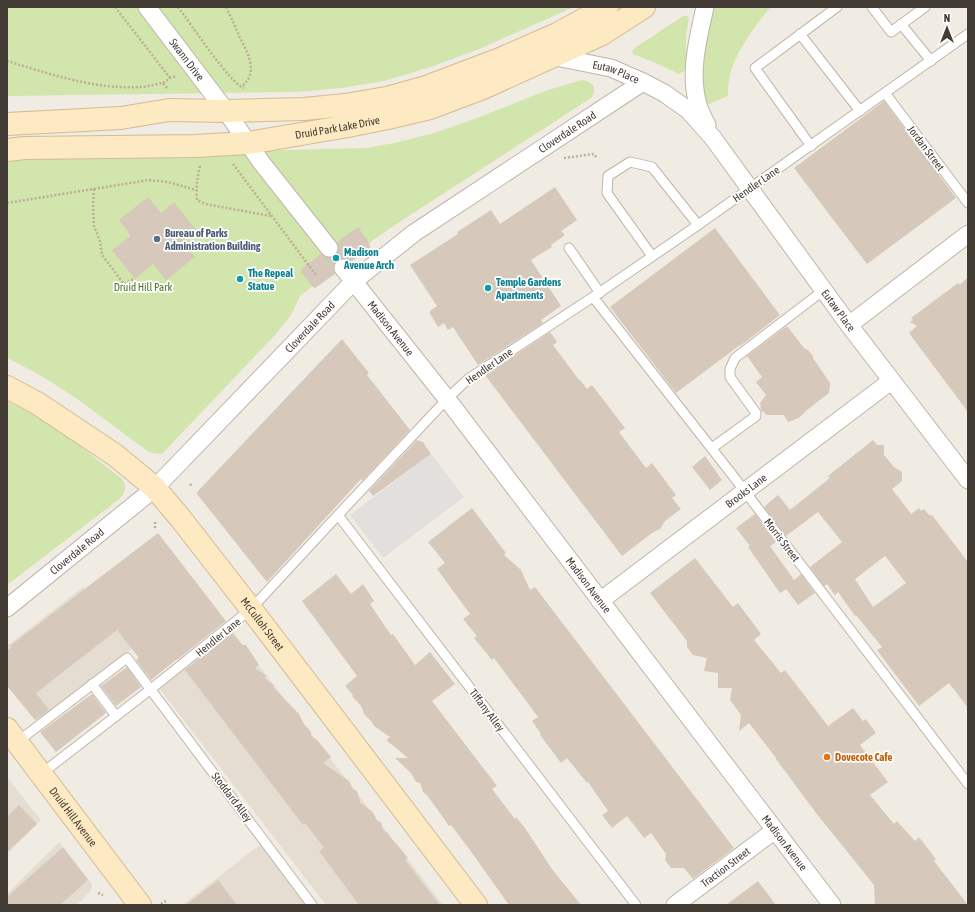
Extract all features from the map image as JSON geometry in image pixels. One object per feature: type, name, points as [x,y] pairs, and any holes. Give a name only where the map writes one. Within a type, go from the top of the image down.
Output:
[{"type":"main road","name":"Druid Park Lake Drive","points":[[7,124],[121,118],[169,101],[226,111],[304,109],[345,105],[386,98],[426,87],[500,60],[557,34],[607,7]]},
{"type":"main road","name":"Druid Park Lake Drive","points":[[7,150],[25,148],[195,146],[248,143],[348,126],[430,108],[483,88],[602,34],[644,7]]},
{"type":"main road","points":[[7,110],[169,101]]},
{"type":"main road","name":"McCulloh Street","points":[[7,387],[37,403],[109,450],[155,488],[181,519],[476,905]]},
{"type":"main road","name":"Druid Hill Avenue","points":[[12,735],[140,903]]},
{"type":"street","name":"Swann Drive","points":[[148,7],[226,111]]},
{"type":"street","name":"Eutaw Place","points":[[705,7],[695,64],[695,89],[699,108],[713,138]]},
{"type":"street","name":"Eutaw Place","points":[[500,60],[541,55],[555,56],[611,68],[664,93],[688,110],[713,138],[849,325],[968,480]]},
{"type":"street","name":"Cloverdale Road","points":[[7,608],[155,488],[354,281],[414,233],[643,82]]},
{"type":"street","points":[[226,111],[261,162],[329,248]]},
{"type":"street","points":[[849,325],[968,234]]},
{"type":"street","name":"Madison Avenue","points":[[343,268],[447,399],[832,905]]},
{"type":"street","name":"Brooks Lane","points":[[600,601],[892,381]]},
{"type":"street","name":"Traction Street","points":[[675,905],[775,830]]},
{"type":"lane","points":[[811,146],[755,68],[837,7]]},
{"type":"lane","points":[[872,7],[891,32],[924,7]]},
{"type":"lane","points":[[902,24],[931,61]]},
{"type":"lane","points":[[800,34],[860,111]]},
{"type":"lane","name":"Hendler Lane","points":[[41,774],[251,610],[338,515],[447,399],[468,379],[596,295],[698,225],[968,34]]},
{"type":"lane","name":"Jordan Street","points":[[885,93],[968,203]]},
{"type":"lane","points":[[652,256],[607,193],[608,176],[630,162],[652,167],[698,225]]},
{"type":"lane","name":"Morris Street","points":[[569,248],[596,295],[968,784]]},
{"type":"lane","points":[[712,448],[756,416],[756,413],[730,377],[730,369],[735,358],[824,290]]},
{"type":"lane","name":"Tiffany Alley","points":[[338,515],[636,905]]},
{"type":"lane","name":"Stoddard Alley","points":[[92,684],[127,658],[312,905]]},
{"type":"lane","points":[[12,735],[92,684],[116,716]]},
{"type":"path","points":[[115,7],[170,78]]},
{"type":"path","points":[[178,7],[228,74],[240,87],[246,83],[250,75],[250,56],[226,7]]},
{"type":"path","points":[[7,61],[63,77],[105,86],[139,87],[163,83],[177,75]]},
{"type":"path","points":[[224,75],[228,74]]},
{"type":"path","points":[[163,83],[169,101]]},
{"type":"path","points":[[559,158],[594,154],[597,158]]},
{"type":"path","points":[[202,160],[197,176],[197,200],[206,204],[271,216]]},
{"type":"path","points":[[232,162],[316,275]]},
{"type":"path","points":[[7,203],[150,180],[168,182],[196,190]]},
{"type":"path","points":[[94,189],[94,226],[100,241],[102,255],[124,284],[134,279]]},
{"type":"path","points":[[154,520],[155,530]]},
{"type":"path","points":[[98,893],[103,895]]},
{"type":"path","points":[[140,903],[166,901]]},
{"type":"shaded area","points":[[431,454],[464,497],[383,558],[350,515]]},
{"type":"shaded area","points":[[83,587],[132,649],[38,722],[7,682],[7,646]]},
{"type":"shaded area","points":[[233,632],[443,905],[326,905],[159,688]]},
{"type":"shaded area","points":[[7,777],[41,820],[7,854]]},
{"type":"shaded area","points":[[59,842],[92,884],[91,891],[77,905],[7,905],[7,894]]},
{"type":"shaded area","points":[[261,844],[309,905],[182,905]]},
{"type":"green space","points":[[7,7],[574,7],[479,49],[431,67],[384,81],[342,88],[296,92],[7,96]]},
{"type":"green space","points":[[713,7],[771,7],[752,31],[740,51],[731,71],[728,96],[706,105],[702,76],[704,40]]},
{"type":"green space","points":[[683,16],[688,16],[689,18],[686,35],[686,67],[684,71],[679,74],[633,54],[632,51],[635,48]]},
{"type":"green space","name":"Druid Hill Park","points":[[582,80],[592,84],[594,88],[591,98],[404,219],[369,243],[300,296],[291,315],[275,335],[162,454],[150,453],[76,398],[40,375],[7,358],[7,161],[46,159],[159,158],[285,150],[366,148],[434,133],[548,90]]},
{"type":"green space","points":[[7,401],[34,415],[75,442],[122,479],[125,485],[125,490],[118,500],[7,585]]},
{"type":"building","points":[[884,101],[956,198],[867,264],[794,168]]},
{"type":"building","name":"Temple Gardens Apartments","points":[[555,187],[577,220],[561,231],[565,235],[551,245],[552,247],[531,260],[561,306],[541,320],[543,323],[478,365],[453,327],[448,330],[444,323],[438,327],[429,312],[437,306],[410,265],[458,234],[457,232],[491,210],[500,224]]},
{"type":"building","name":"Bureau of Parks Administration Building","points":[[148,197],[161,213],[174,202],[197,231],[183,241],[195,257],[166,280],[153,264],[135,279],[112,250],[131,236],[119,220]]},
{"type":"building","name":"Madison Avenue Arch","points":[[358,227],[371,247],[351,262],[342,258],[337,260],[333,269],[335,274],[315,288],[313,287],[301,272],[301,269],[321,254],[331,258],[335,256],[339,246],[337,242]]},
{"type":"building","points":[[715,228],[780,315],[676,393],[610,307]]},
{"type":"building","points":[[968,277],[968,412],[909,333],[917,326],[910,322],[913,320],[911,318],[958,283],[960,285]]},
{"type":"building","points":[[787,326],[804,348],[813,356],[830,383],[829,393],[799,418],[788,422],[784,415],[767,415],[761,410],[760,403],[766,395],[756,382],[762,377],[747,356]]},
{"type":"building","points":[[550,332],[557,342],[553,345],[587,389],[592,385],[625,428],[619,432],[646,468],[652,463],[676,495],[672,498],[681,509],[665,521],[660,529],[652,533],[622,556],[485,375]]},
{"type":"building","points":[[342,339],[369,373],[367,375],[410,430],[362,481],[361,479],[267,582],[197,494],[197,492]]},
{"type":"building","points":[[417,440],[423,442],[431,454],[373,496],[369,491]]},
{"type":"building","points":[[873,440],[877,445],[884,445],[884,455],[894,467],[902,472],[902,481],[892,489],[911,514],[919,508],[921,511],[924,509],[929,515],[932,515],[968,562],[968,708],[949,683],[919,706],[877,650],[882,647],[856,615],[855,616],[838,592],[835,595],[827,584],[824,586],[810,567],[842,542],[818,512],[786,536],[764,507],[778,495],[790,510],[830,478],[828,476]],"holes":[[[885,556],[906,583],[873,607],[855,579]]]},
{"type":"building","points":[[705,456],[722,480],[710,490],[692,467]]},
{"type":"building","points":[[472,508],[506,553],[504,555],[521,570],[530,590],[535,587],[734,848],[693,879],[684,868],[671,868],[665,860],[666,854],[651,833],[644,838],[627,816],[612,828],[602,815],[608,811],[588,782],[587,783],[567,758],[561,763],[540,735],[541,734],[532,721],[538,717],[494,658],[492,660],[474,638],[477,636],[463,619],[470,614],[437,569],[445,563],[428,542]]},
{"type":"building","points":[[755,514],[776,542],[770,546],[794,580],[801,574],[815,593],[798,605],[786,589],[780,593],[748,547],[750,546],[736,528]]},
{"type":"building","points":[[158,533],[226,621],[151,680],[136,660],[139,658],[117,630],[36,693],[49,710],[35,720],[7,686],[7,651],[12,647],[10,646]]},
{"type":"building","points":[[695,558],[733,607],[738,603],[761,634],[754,640],[781,673],[785,670],[828,726],[853,708],[863,721],[866,719],[876,733],[860,745],[888,782],[870,795],[894,824],[897,821],[915,841],[919,837],[936,859],[934,861],[968,905],[875,905],[874,885],[816,813],[749,723],[739,731],[741,715],[730,700],[732,688],[718,688],[718,673],[704,671],[707,658],[693,655],[687,647],[687,641],[650,593]]},
{"type":"building","points":[[336,574],[351,594],[363,584],[374,601],[370,604],[391,635],[393,634],[415,665],[430,652],[455,684],[432,701],[497,786],[492,789],[515,819],[516,817],[525,828],[552,869],[581,905],[509,905],[451,825],[449,826],[427,795],[423,792],[420,783],[416,782],[411,773],[395,758],[408,758],[386,740],[390,737],[374,726],[364,714],[361,706],[345,686],[357,676],[302,601]]},
{"type":"building","points":[[232,632],[242,645],[246,645],[259,665],[255,668],[267,676],[264,678],[275,686],[273,687],[299,714],[304,724],[311,732],[311,736],[317,740],[331,757],[323,763],[349,781],[353,789],[357,791],[359,802],[373,812],[377,821],[381,822],[383,830],[388,833],[408,858],[405,860],[440,905],[359,905],[319,851],[324,848],[305,823],[303,825],[185,670]]},
{"type":"building","points":[[127,667],[141,687],[116,706],[101,686]]},
{"type":"building","points":[[92,694],[106,713],[56,752],[40,732]]},
{"type":"building","points":[[19,805],[37,824],[7,852],[7,817]]},
{"type":"building","points":[[63,847],[88,880],[60,905],[7,905],[7,897]]},
{"type":"building","points":[[218,880],[237,905],[186,905]]},
{"type":"building","points":[[758,881],[776,905],[726,905]]},
{"type":"tunnel","points":[[329,248],[343,268]]},
{"type":"place","name":"Bureau of Parks Administration Building","points":[[157,239]]},
{"type":"place","name":"Madison Avenue Arch","points":[[336,258]]},
{"type":"place","name":"The Repeal Statue","points":[[240,279]]},
{"type":"place","name":"Temple Gardens Apartments","points":[[488,288]]},
{"type":"place","name":"Dovecote Cafe","points":[[827,757]]}]
